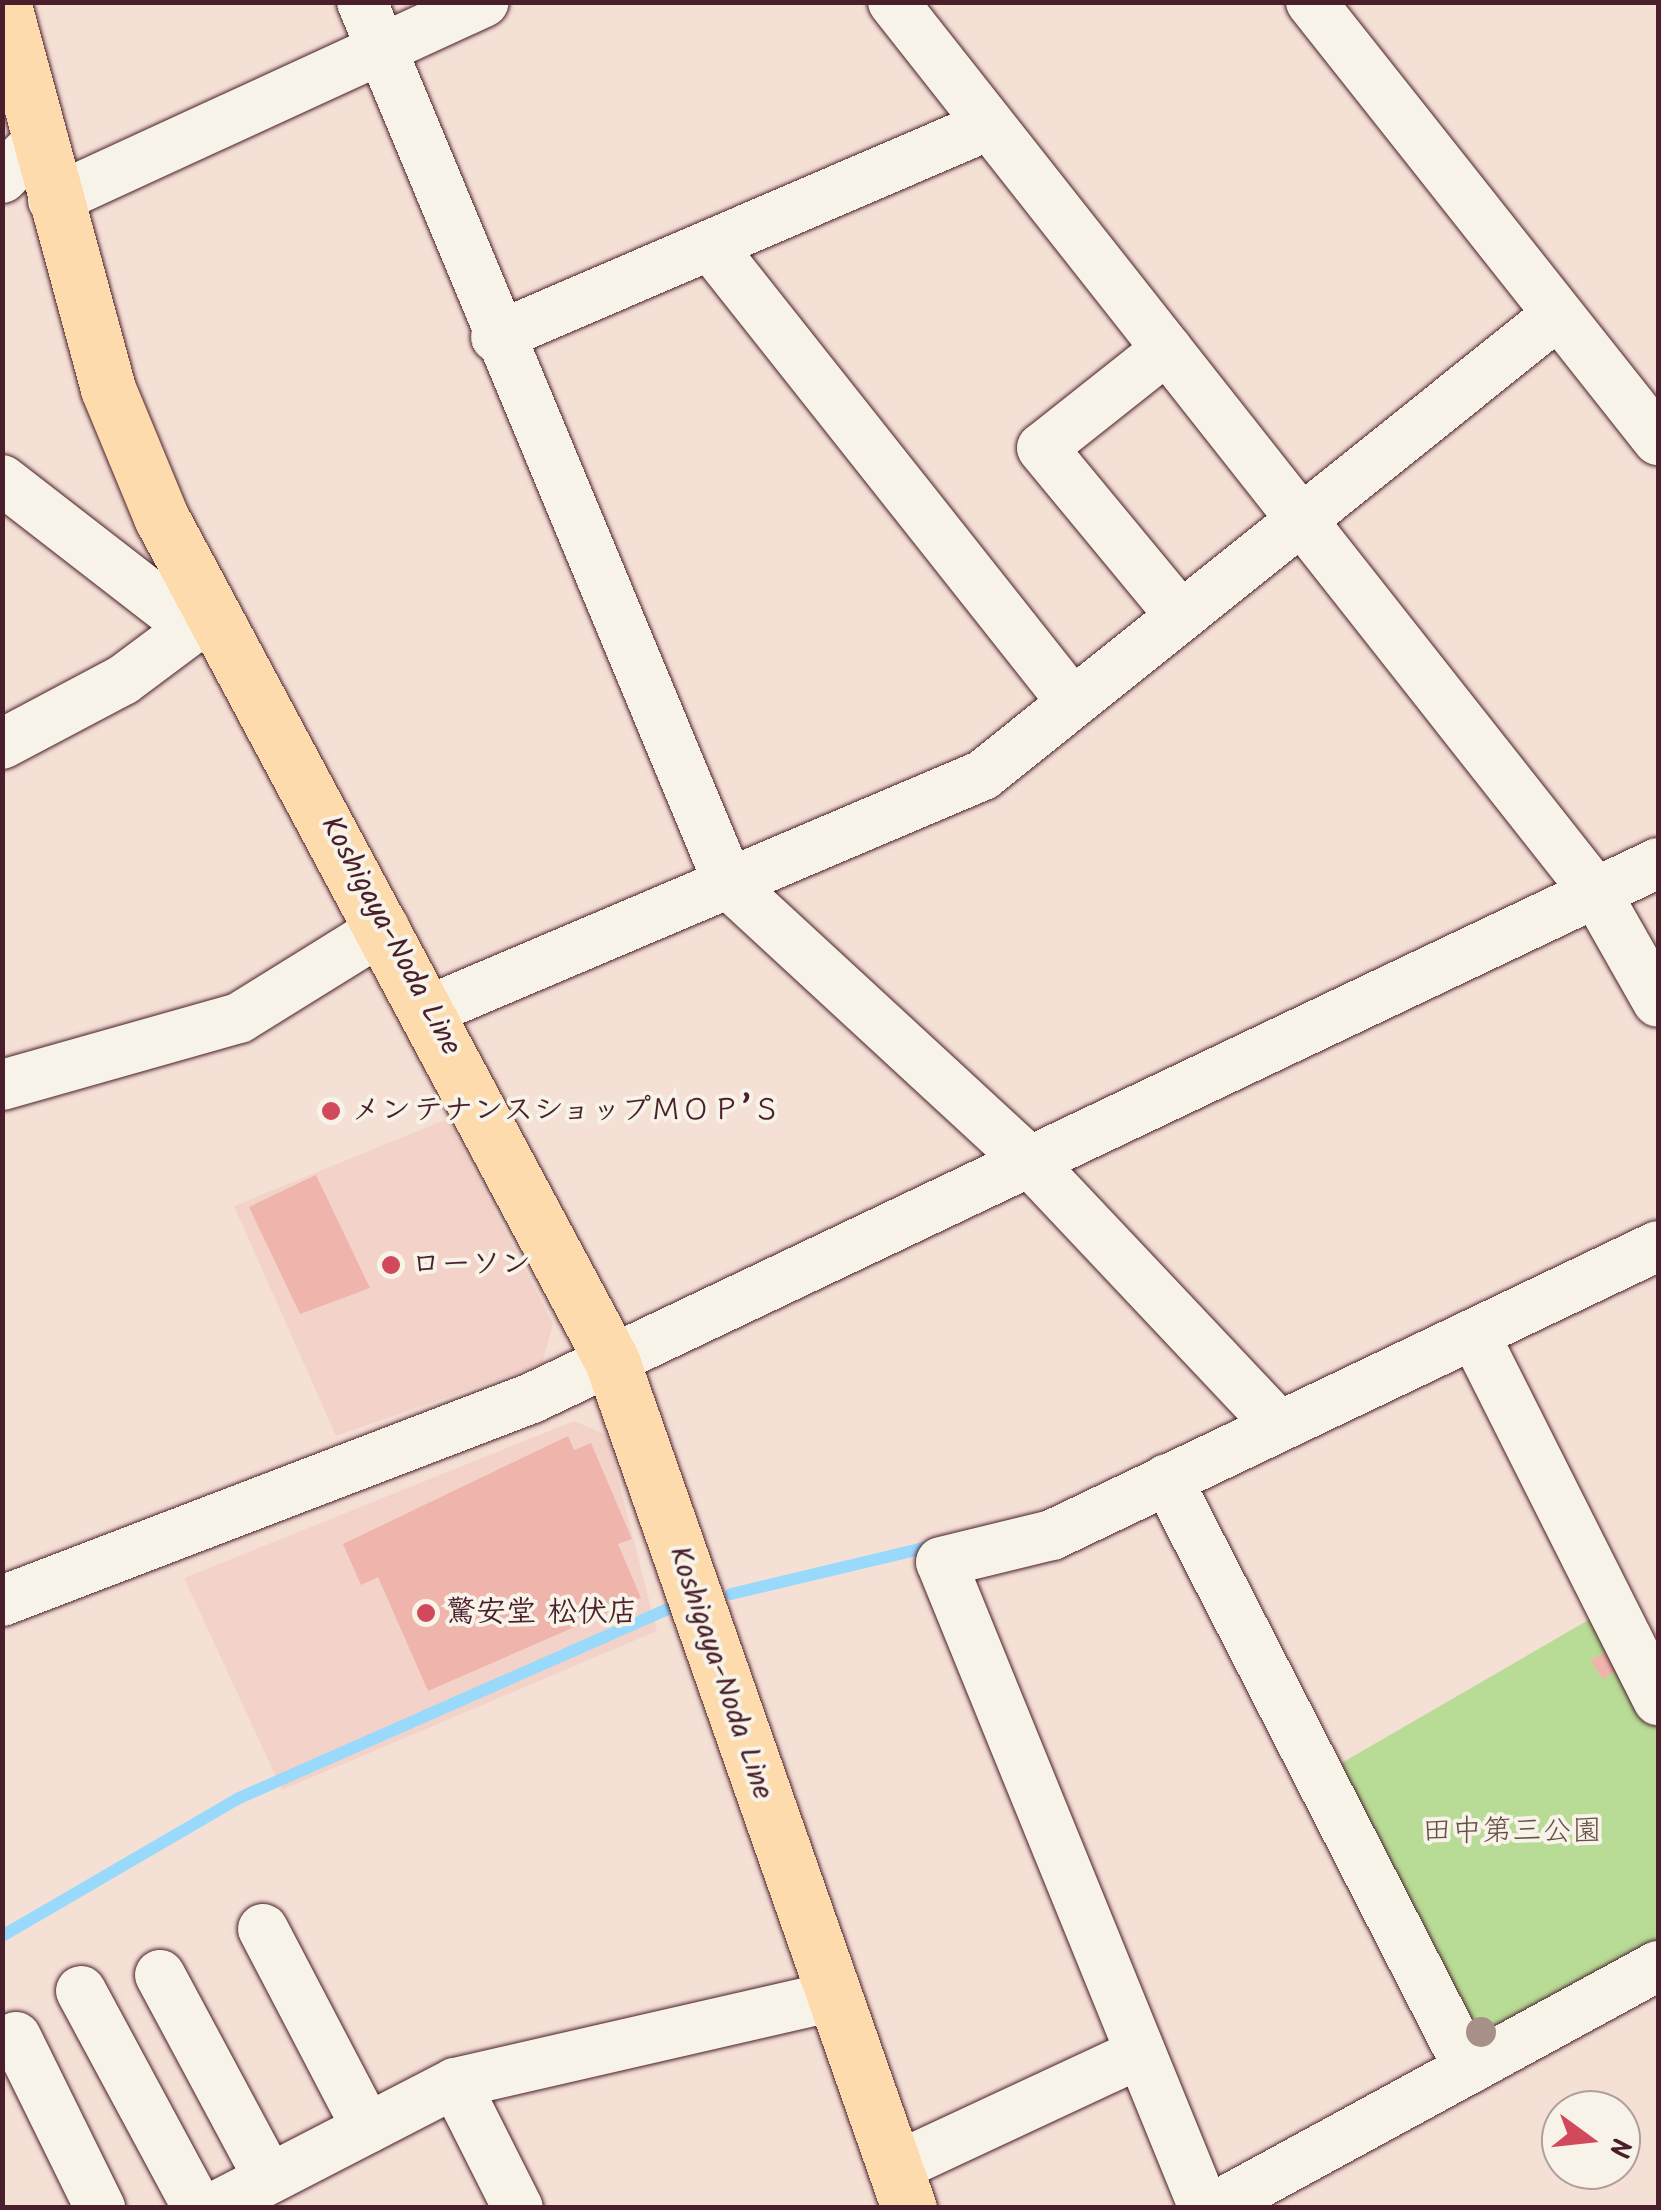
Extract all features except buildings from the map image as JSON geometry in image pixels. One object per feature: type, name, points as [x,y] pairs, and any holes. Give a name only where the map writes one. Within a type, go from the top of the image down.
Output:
[{"type":"main road","name":"Koshigaya-Noda Line","points":[[3,2],[20,160],[52,200],[108,389],[203,620],[430,1010],[612,1361],[830,1997],[902,2188]]},
{"type":"street","points":[[52,200],[368,25],[484,2]]},
{"type":"street","points":[[893,2],[1596,893],[1658,1002]]},
{"type":"street","points":[[1336,11],[1557,315],[1658,438]]},
{"type":"street","points":[[368,25],[729,884],[1032,1164],[1278,1426]]},
{"type":"street","points":[[496,337],[990,125]]},
{"type":"street","points":[[710,245],[1073,703]]},
{"type":"street","points":[[430,1010],[983,776],[1557,315]]},
{"type":"street","points":[[1166,349],[1042,448],[1181,616]]},
{"type":"street","points":[[2,480],[203,620],[123,680],[2,744]]},
{"type":"street","points":[[2,1601],[612,1361],[1658,863]]},
{"type":"street","points":[[2,1085],[239,1018],[384,928]]},
{"type":"street","points":[[1204,2208],[942,1562],[1052,1535],[1658,1246]]},
{"type":"street","points":[[1474,1334],[1658,1700]]},
{"type":"street","points":[[1167,1479],[1469,2069]]},
{"type":"street","points":[[262,1929],[367,2128]]},
{"type":"street","points":[[1243,2200],[1469,2069],[1658,1966]]},
{"type":"street","points":[[160,1974],[268,2178]]},
{"type":"street","points":[[81,1990],[198,2208]]},
{"type":"street","points":[[212,2208],[455,2082],[830,1997]]},
{"type":"street","points":[[16,2037],[100,2208]]},
{"type":"street","points":[[902,2188],[1141,2053]]},
{"type":"street","points":[[455,2082],[518,2208]]},
{"type":"shaded area","name":"ローソン","points":[[447,1119],[553,1324],[542,1364],[336,1436],[234,1206]]},
{"type":"shaded area","name":"驚安堂 松伏店","points":[[574,1421],[607,1435],[657,1631],[282,1790],[184,1578]]},
{"type":"green space","name":"田中第三公園","points":[[1611,1607],[1658,1700],[1658,1966],[1469,2069],[1319,1776]]},
{"type":"waterway","points":[[731,1594],[937,1545]]},
{"type":"waterway","points":[[2,1936],[237,1799],[668,1609]]},
{"type":"place","name":"メンテナンスショップＭＯＰ’Ｓ","points":[[331,1111]]},
{"type":"place","name":"ローソン","points":[[391,1265]]},
{"type":"place","name":"驚安堂 松伏店","points":[[426,1613]]}]
